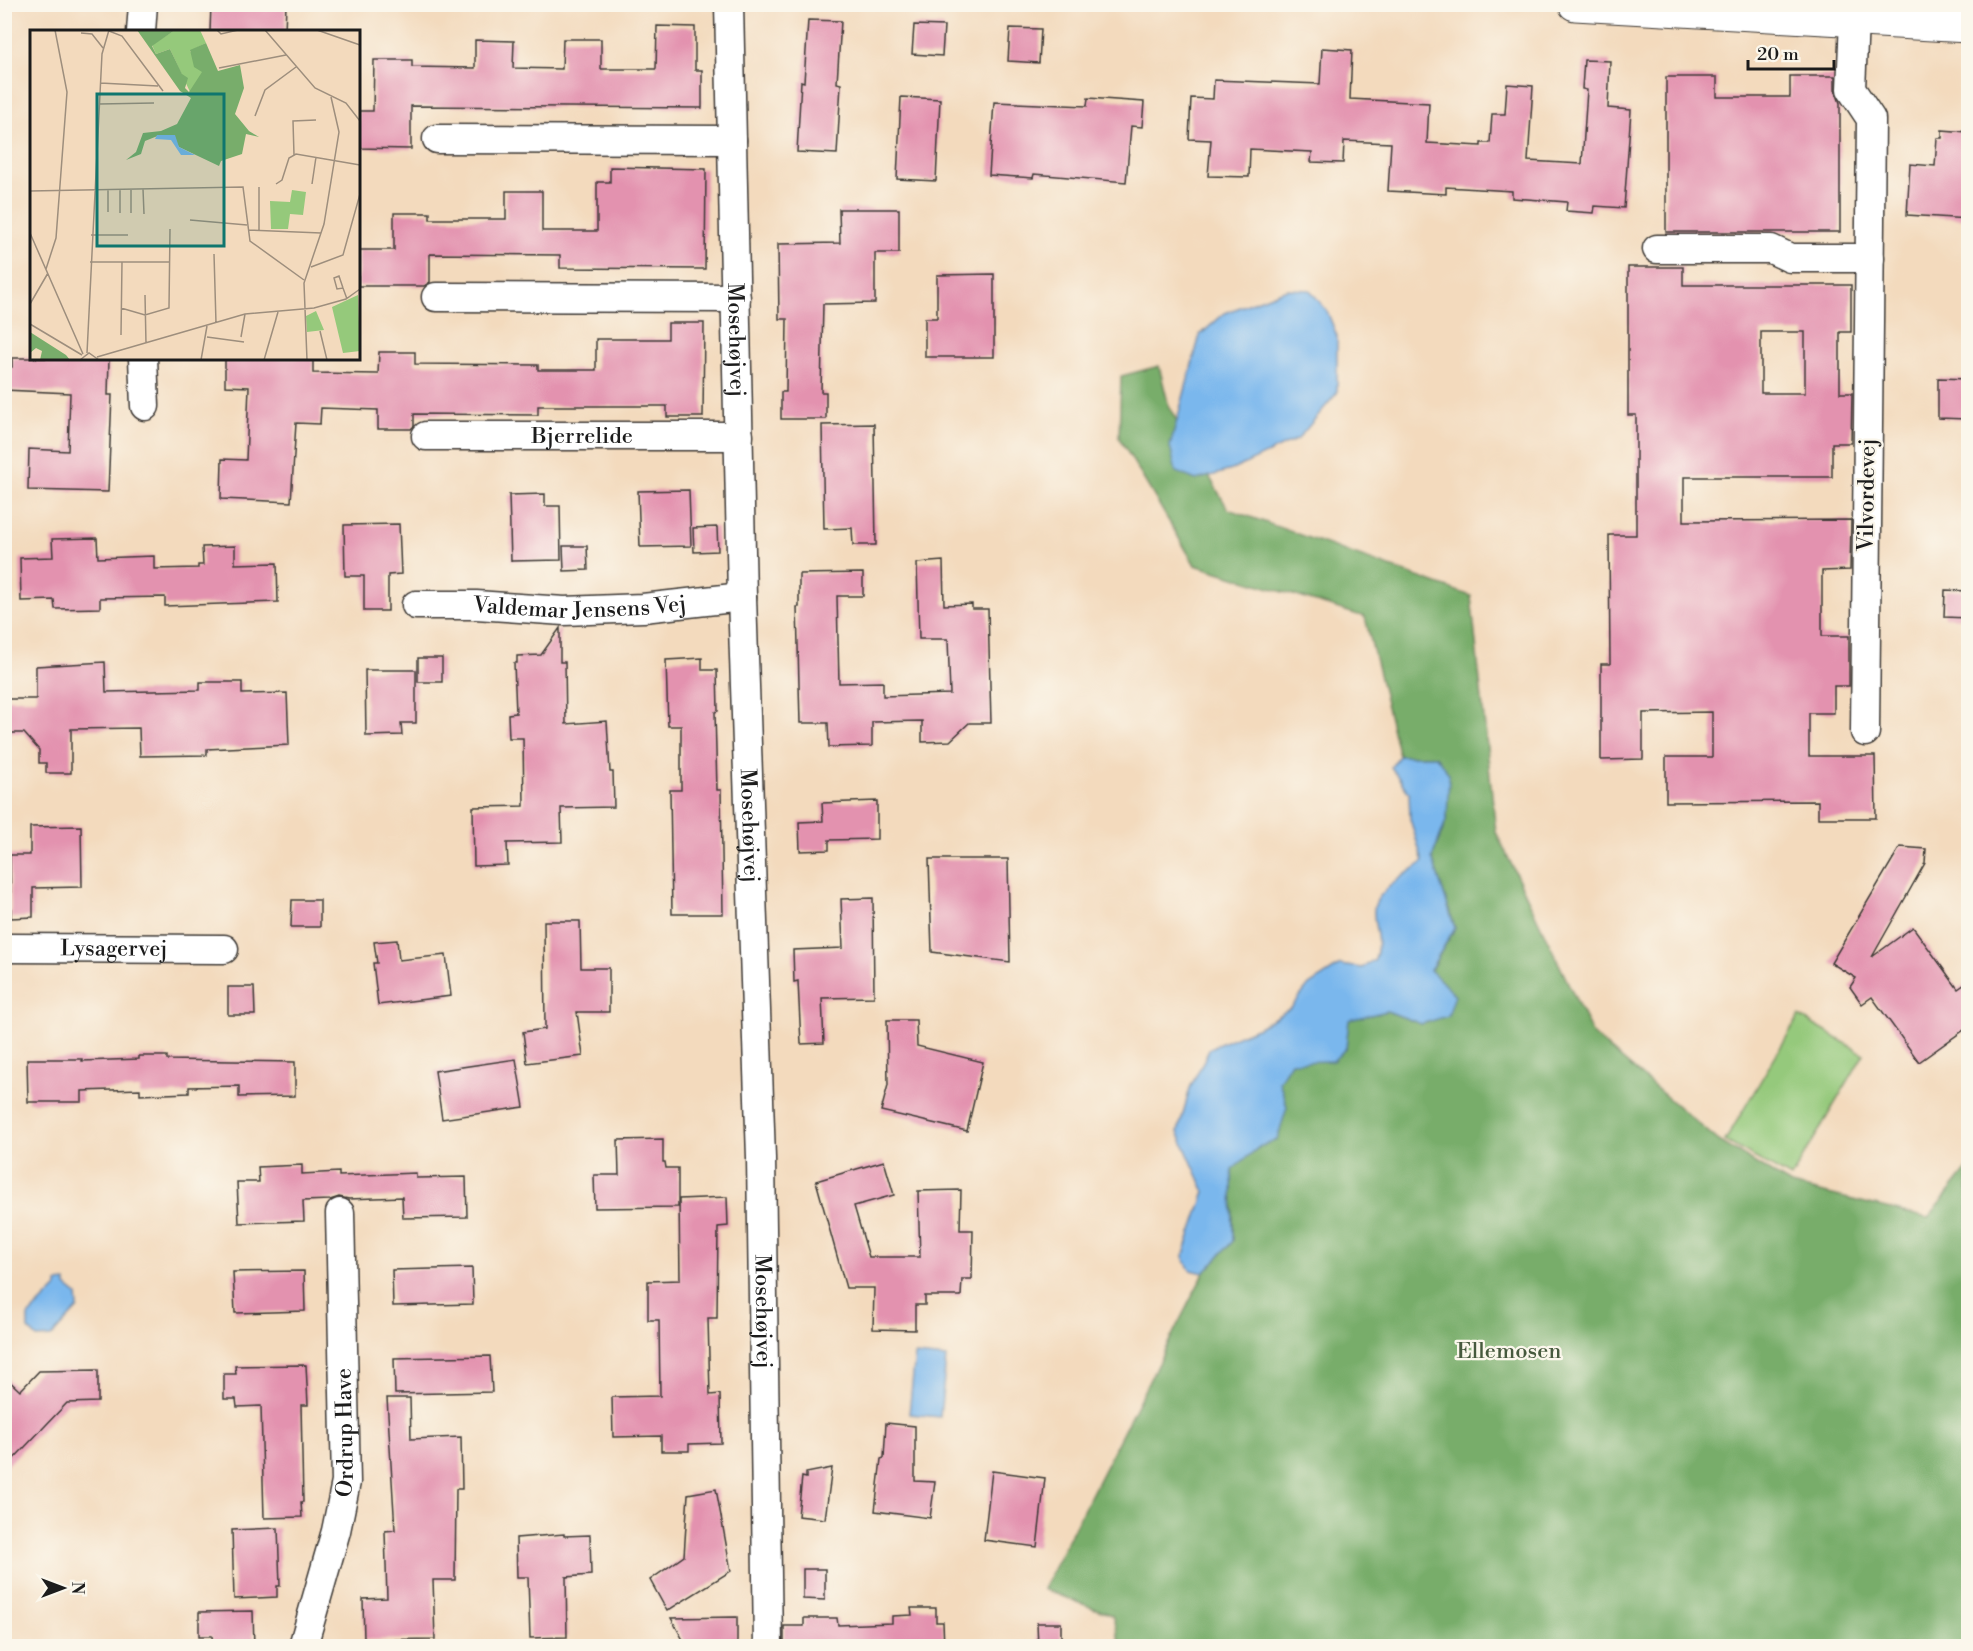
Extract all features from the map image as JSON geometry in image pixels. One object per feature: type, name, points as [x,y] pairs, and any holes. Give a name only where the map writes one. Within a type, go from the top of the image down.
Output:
[{"type":"street","points":[[141,30],[143,4]]},
{"type":"street","name":"Mosehøjvej","points":[[729,4],[742,597],[761,1158],[768,1647]]},
{"type":"street","points":[[1575,4],[1968,26]]},
{"type":"street","name":"Vilvordevej","points":[[1854,20],[1851,89],[1871,119],[1865,732]]},
{"type":"street","points":[[437,139],[732,140]]},
{"type":"street","points":[[1657,249],[1771,249],[1790,258],[1870,258]]},
{"type":"street","points":[[436,297],[736,298]]},
{"type":"street","points":[[143,360],[145,406]]},
{"type":"street","name":"Bjerrelide","points":[[426,436],[739,436]]},
{"type":"street","name":"Valdemar Jensens Vej","points":[[416,605],[476,605],[564,611],[643,608],[742,597]]},
{"type":"street","name":"Lysagervej","points":[[4,948],[224,949]]},
{"type":"street","name":"Ordrup Have","points":[[303,1647],[336,1531],[346,1482],[340,1213]]},
{"type":"green space","name":"Ellemosen","points":[[1159,366],[1169,407],[1228,509],[1471,596],[1496,832],[1593,1035],[1719,1141],[1791,1185],[1928,1218],[1968,1168],[1968,1646],[1121,1646],[1112,1615],[1043,1589],[1204,1273],[1233,1241],[1232,1169],[1259,1147],[1287,1107],[1279,1081],[1291,1061],[1333,1060],[1346,1048],[1348,1020],[1387,1011],[1421,1024],[1430,971],[1455,928],[1432,858],[1447,818],[1436,756],[1399,756],[1365,617],[1195,565],[1119,438],[1121,376]]},
{"type":"green space","points":[[1799,1016],[1864,1054],[1791,1178],[1725,1141]]},
{"type":"water","points":[[1287,289],[1310,290],[1327,311],[1337,336],[1337,393],[1298,439],[1232,470],[1196,480],[1176,472],[1170,446],[1200,335],[1225,313]]},
{"type":"water","points":[[1399,756],[1436,756],[1449,774],[1447,818],[1432,858],[1455,928],[1430,970],[1455,995],[1448,1016],[1421,1024],[1387,1011],[1349,1020],[1346,1048],[1333,1061],[1291,1062],[1279,1081],[1287,1107],[1277,1140],[1259,1147],[1232,1170],[1233,1241],[1204,1273],[1190,1270],[1183,1257],[1205,1192],[1178,1132],[1190,1088],[1210,1048],[1259,1027],[1291,1008],[1309,985],[1340,965],[1362,968],[1375,960],[1378,945],[1374,917],[1376,903],[1386,890],[1423,862],[1410,819],[1409,793],[1391,767]]},
{"type":"water","points":[[66,1282],[66,1286],[77,1295],[78,1308],[51,1337],[37,1338],[28,1329],[28,1316],[57,1287],[57,1283]]},
{"type":"water","points":[[915,1355],[946,1358],[940,1417],[909,1414]]},
{"type":"building","points":[[211,4],[286,4],[285,30],[210,30]]},
{"type":"building","points":[[808,20],[841,21],[837,83],[841,84],[837,154],[797,152],[801,81],[804,82]]},
{"type":"building","points":[[914,25],[944,26],[942,56],[912,54]]},
{"type":"building","points":[[657,26],[695,27],[695,70],[702,70],[702,108],[411,106],[411,149],[360,148],[360,111],[373,111],[374,60],[412,60],[412,67],[475,68],[475,40],[514,41],[513,68],[562,69],[563,39],[601,39],[601,69],[656,69]]},
{"type":"building","points":[[1010,28],[1041,29],[1039,63],[1008,61]]},
{"type":"building","points":[[1322,48],[1352,50],[1350,99],[1429,103],[1427,143],[1481,146],[1481,143],[1490,143],[1492,114],[1505,114],[1507,84],[1533,86],[1528,161],[1582,164],[1587,90],[1582,89],[1584,60],[1610,61],[1608,108],[1631,110],[1624,208],[1595,206],[1594,213],[1566,211],[1567,202],[1512,198],[1512,191],[1446,187],[1446,194],[1388,191],[1391,143],[1344,141],[1343,163],[1311,162],[1312,152],[1250,149],[1249,177],[1208,176],[1211,140],[1189,139],[1191,98],[1213,99],[1214,80],[1320,84]]},
{"type":"building","points":[[1790,76],[1835,76],[1835,89],[1840,103],[1840,232],[1666,232],[1666,77],[1717,77],[1717,97],[1790,97]]},
{"type":"building","points":[[901,97],[940,99],[936,181],[897,179]]},
{"type":"building","points":[[1088,98],[1144,102],[1142,127],[1131,126],[1126,182],[1034,174],[1033,178],[989,175],[994,102],[1087,106]]},
{"type":"building","points":[[1942,130],[1968,132],[1968,219],[1907,215],[1910,164],[1935,166],[1937,138],[1942,138]]},
{"type":"building","points":[[610,167],[706,169],[705,269],[560,268],[560,255],[430,254],[430,282],[424,286],[360,286],[360,250],[394,250],[394,213],[430,213],[430,219],[506,219],[506,191],[542,191],[542,231],[597,231],[597,182],[610,182]]},
{"type":"building","points":[[839,209],[899,209],[899,253],[875,253],[875,303],[823,304],[821,392],[826,392],[826,419],[781,419],[781,392],[786,392],[787,319],[779,319],[778,244],[840,243]]},
{"type":"building","points":[[1628,267],[1683,267],[1683,285],[1851,285],[1851,332],[1840,332],[1840,393],[1852,393],[1851,443],[1832,443],[1832,477],[1684,477],[1684,521],[1851,520],[1850,570],[1822,571],[1822,636],[1849,636],[1849,686],[1834,686],[1834,713],[1809,713],[1809,756],[1875,756],[1876,818],[1818,818],[1818,801],[1666,802],[1666,757],[1712,757],[1712,712],[1643,713],[1643,759],[1601,760],[1601,664],[1610,664],[1609,535],[1636,535],[1636,415],[1628,415]],"holes":[[[1761,332],[1805,332],[1805,393],[1761,393]]]},
{"type":"building","points":[[994,274],[994,357],[925,357],[925,318],[937,318],[937,275]]},
{"type":"building","points":[[668,323],[704,323],[703,417],[667,417],[667,406],[538,406],[538,415],[414,414],[414,426],[411,429],[378,429],[378,410],[321,408],[320,424],[296,423],[291,502],[221,499],[222,459],[246,460],[249,387],[225,386],[225,360],[313,360],[313,373],[378,374],[379,352],[415,352],[415,364],[538,365],[538,370],[596,370],[596,339],[668,339]]},
{"type":"building","points":[[12,358],[109,360],[108,395],[112,395],[108,492],[28,490],[29,449],[68,451],[70,393],[4,390],[5,367],[12,367]]},
{"type":"building","points":[[1938,378],[1968,379],[1968,419],[1938,418]]},
{"type":"building","points":[[874,424],[876,545],[853,545],[852,528],[824,529],[822,425]]},
{"type":"building","points":[[689,490],[691,546],[640,547],[638,491]]},
{"type":"building","points":[[545,494],[545,506],[560,506],[561,560],[511,561],[509,495]]},
{"type":"building","points":[[399,524],[401,574],[388,575],[388,611],[364,611],[364,576],[345,576],[344,525]]},
{"type":"building","points":[[717,527],[718,551],[694,552],[693,528]]},
{"type":"building","points":[[97,538],[98,558],[154,556],[154,569],[198,568],[198,565],[203,565],[202,547],[235,546],[235,564],[277,563],[278,602],[165,606],[165,597],[100,598],[100,608],[55,609],[54,600],[21,601],[20,558],[53,557],[52,539]]},
{"type":"building","points":[[563,546],[587,546],[588,570],[564,571]]},
{"type":"building","points":[[943,561],[944,605],[972,604],[972,609],[988,609],[991,723],[969,723],[950,741],[922,742],[922,721],[872,722],[872,746],[829,747],[828,723],[800,723],[797,607],[799,607],[799,574],[863,573],[863,596],[837,596],[839,683],[883,682],[883,696],[950,694],[948,639],[919,639],[917,563]]},
{"type":"building","points":[[1945,590],[1968,591],[1968,618],[1944,617]]},
{"type":"building","points":[[560,628],[560,662],[565,662],[566,724],[607,721],[610,772],[613,772],[614,807],[561,808],[562,842],[507,843],[508,865],[474,866],[473,807],[524,806],[523,738],[509,738],[508,714],[516,713],[514,663],[517,663],[517,656],[541,655]]},
{"type":"building","points":[[418,658],[442,658],[442,682],[418,682]]},
{"type":"building","points":[[702,658],[702,670],[717,670],[718,711],[715,712],[717,790],[721,790],[723,914],[672,914],[670,790],[681,790],[681,726],[668,726],[666,660]]},
{"type":"building","points":[[105,662],[106,692],[200,690],[200,682],[242,682],[242,694],[287,693],[289,745],[207,749],[207,755],[140,756],[139,728],[71,729],[71,773],[46,773],[46,763],[39,763],[39,750],[24,733],[4,733],[4,699],[36,699],[36,666]]},
{"type":"building","points":[[365,670],[416,670],[416,723],[401,723],[402,735],[366,736]]},
{"type":"building","points":[[877,801],[877,839],[829,840],[829,850],[800,851],[799,822],[823,821],[822,803]]},
{"type":"building","points":[[81,826],[82,887],[33,888],[33,917],[11,918],[10,855],[30,855],[30,827]]},
{"type":"building","points":[[1900,847],[1926,849],[1925,863],[1872,957],[1913,927],[1958,989],[1968,982],[1968,1027],[1919,1062],[1872,997],[1862,1004],[1850,987],[1856,978],[1831,963]]},
{"type":"building","points":[[929,859],[1008,859],[1010,962],[932,952]]},
{"type":"building","points":[[873,898],[874,997],[822,998],[824,1043],[801,1044],[798,981],[794,982],[793,950],[843,948],[841,899]]},
{"type":"building","points":[[292,900],[320,900],[320,927],[291,927]]},
{"type":"building","points":[[544,921],[580,921],[581,968],[609,968],[609,1012],[577,1012],[583,1056],[527,1063],[523,1032],[545,1029]]},
{"type":"building","points":[[397,940],[399,960],[446,955],[451,996],[378,1005],[373,963],[377,963],[374,942]]},
{"type":"building","points":[[228,987],[254,987],[255,1015],[228,1015]]},
{"type":"building","points":[[887,1020],[916,1020],[917,1046],[983,1062],[967,1131],[881,1111],[888,1085]]},
{"type":"building","points":[[139,1056],[167,1056],[167,1060],[295,1062],[295,1096],[239,1097],[239,1086],[189,1087],[189,1093],[140,1095],[140,1089],[82,1091],[82,1102],[28,1102],[27,1059],[82,1059],[82,1061],[139,1059]]},
{"type":"building","points":[[516,1059],[524,1107],[442,1119],[435,1071]]},
{"type":"building","points":[[663,1139],[663,1162],[666,1168],[678,1168],[678,1207],[595,1208],[594,1175],[619,1175],[618,1140]]},
{"type":"building","points":[[884,1161],[894,1195],[854,1206],[869,1257],[920,1257],[918,1191],[961,1190],[960,1230],[973,1230],[972,1279],[962,1279],[961,1296],[925,1296],[925,1305],[915,1305],[915,1330],[873,1329],[874,1288],[846,1288],[816,1181]]},
{"type":"building","points":[[302,1165],[302,1174],[339,1172],[339,1176],[416,1173],[416,1178],[466,1177],[467,1217],[403,1218],[402,1197],[349,1199],[339,1197],[330,1200],[303,1201],[304,1221],[239,1223],[237,1182],[259,1182],[258,1167]]},
{"type":"building","points":[[727,1197],[728,1226],[718,1227],[717,1318],[708,1318],[710,1395],[720,1394],[721,1443],[689,1444],[689,1451],[661,1451],[661,1436],[613,1437],[612,1397],[660,1396],[659,1320],[648,1320],[648,1281],[680,1280],[679,1199]]},
{"type":"building","points":[[472,1268],[473,1304],[393,1306],[392,1270]]},
{"type":"building","points":[[304,1271],[305,1311],[235,1313],[233,1272]]},
{"type":"building","points":[[490,1356],[492,1392],[395,1394],[394,1358]]},
{"type":"building","points":[[306,1365],[308,1405],[301,1405],[302,1517],[264,1518],[261,1406],[237,1407],[236,1399],[224,1399],[224,1374],[236,1374],[235,1366]]},
{"type":"building","points":[[98,1370],[98,1402],[67,1403],[4,1469],[4,1376],[20,1391],[39,1371]]},
{"type":"building","points":[[387,1398],[410,1398],[411,1439],[461,1437],[462,1489],[456,1489],[455,1580],[433,1580],[435,1639],[364,1640],[363,1599],[387,1598],[385,1531],[395,1530]]},
{"type":"building","points":[[886,1423],[915,1426],[915,1481],[935,1482],[930,1518],[875,1511],[881,1459],[884,1458]]},
{"type":"building","points":[[832,1468],[825,1519],[798,1516],[802,1477],[806,1478],[806,1473]]},
{"type":"building","points":[[992,1471],[1045,1478],[1037,1547],[984,1540]]},
{"type":"building","points":[[716,1489],[731,1571],[667,1611],[650,1580],[684,1556],[688,1494]]},
{"type":"building","points":[[278,1528],[280,1586],[277,1586],[277,1597],[234,1599],[232,1530]]},
{"type":"building","points":[[564,1534],[564,1536],[590,1535],[591,1575],[566,1577],[567,1637],[530,1638],[528,1577],[517,1577],[516,1538]]},
{"type":"building","points":[[803,1569],[825,1569],[825,1600],[803,1599]]},
{"type":"building","points":[[911,1608],[936,1608],[936,1622],[943,1622],[944,1647],[784,1647],[784,1626],[804,1626],[804,1618],[837,1618],[838,1625],[892,1623],[892,1616],[912,1615]]},
{"type":"building","points":[[253,1611],[254,1647],[213,1647],[212,1636],[199,1636],[199,1612]]},
{"type":"building","points":[[737,1617],[737,1647],[687,1647],[671,1618]]},
{"type":"building","points":[[1037,1623],[1061,1623],[1061,1647],[1038,1647]]}]
